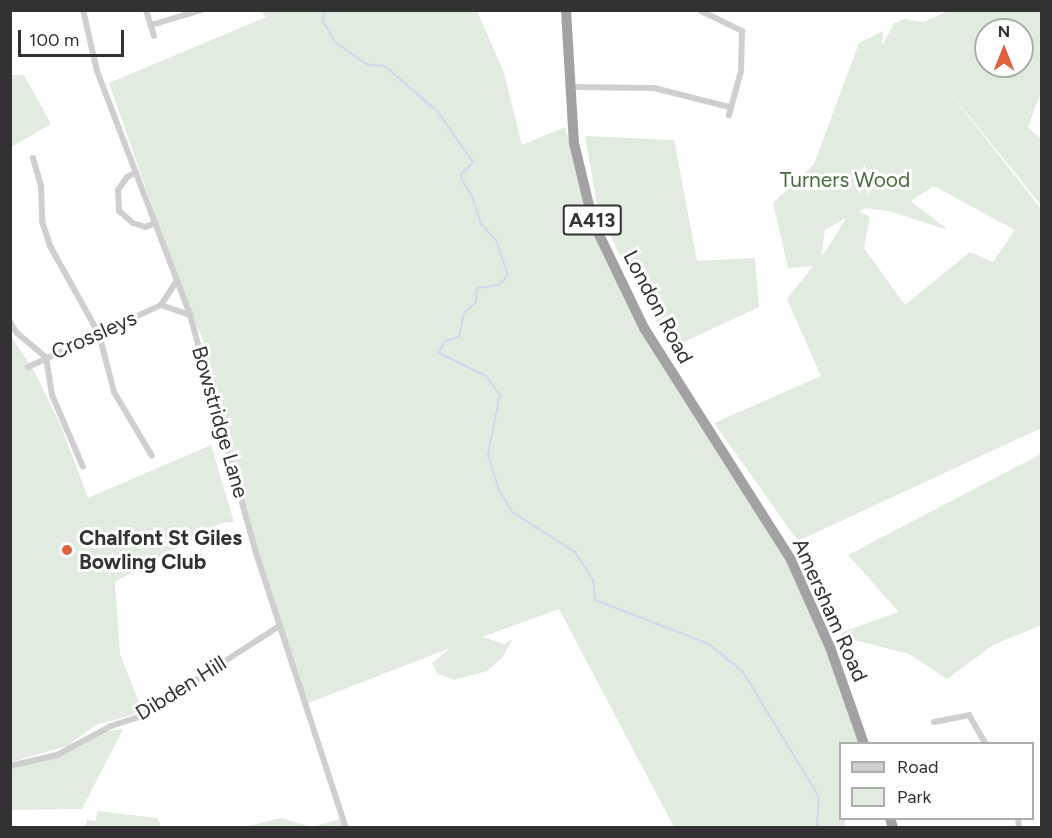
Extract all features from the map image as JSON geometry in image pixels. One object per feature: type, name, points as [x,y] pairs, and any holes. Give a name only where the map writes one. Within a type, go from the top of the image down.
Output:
[{"type":"highway","name":"London Road","points":[[570,12],[574,144],[593,222],[644,328],[692,407]]},
{"type":"highway","name":"Amersham Road","points":[[692,407],[791,560],[830,647],[863,742]]},
{"type":"street","name":"Bowstridge Lane","points":[[83,10],[97,72],[190,315],[279,626],[346,828]]},
{"type":"street","points":[[146,10],[154,36]]},
{"type":"street","points":[[151,25],[201,10]]},
{"type":"street","points":[[571,87],[654,88],[729,111],[741,71],[742,31],[701,11]]},
{"type":"street","points":[[33,158],[41,186],[42,221],[50,246],[99,334],[114,392],[152,456]]},
{"type":"street","points":[[136,172],[127,177],[118,190],[119,211],[133,223],[145,227],[155,223]]},
{"type":"street","name":"Crossleys","points":[[28,366],[160,305],[176,282]]},
{"type":"street","name":"Crossleys","points":[[160,305],[190,315]]},
{"type":"street","points":[[10,322],[17,333],[46,357],[52,395],[83,467]]},
{"type":"street","name":"Dibden Hill","points":[[10,766],[57,755],[111,726],[141,717],[279,626]]},
{"type":"street","points":[[934,722],[969,715],[985,742]]},
{"type":"green space","points":[[260,11],[477,11],[504,73],[522,145],[565,127],[593,222],[651,340],[791,560],[865,742],[839,742],[839,820],[845,820],[845,827],[674,827],[559,609],[482,637],[505,644],[513,638],[503,657],[487,671],[454,680],[438,674],[432,663],[450,648],[306,704],[255,550],[202,336],[190,315],[109,83],[266,17]]},
{"type":"green space","name":"Turners Wood","points":[[947,11],[1041,11],[1041,92],[1028,127],[1041,139],[1041,205],[943,84],[1041,209],[1041,428],[798,541],[714,423],[821,376],[787,299],[813,266],[788,268],[773,203],[814,164],[859,43],[883,31],[882,46],[894,23],[905,19],[924,22]],"holes":[[[934,186],[1015,230],[993,262],[970,252],[905,305],[864,248],[870,217],[859,211],[865,208],[889,211],[948,230],[911,201]],[[846,218],[827,249],[821,256],[825,230]]]},
{"type":"green space","points":[[11,75],[24,75],[51,124],[11,147]]},
{"type":"green space","points":[[585,136],[674,140],[697,261],[755,258],[759,307],[671,348],[618,252],[597,204]]},
{"type":"green space","points":[[11,336],[34,371],[61,426],[88,498],[211,445],[234,522],[221,523],[115,582],[120,654],[140,705],[139,713],[96,725],[67,746],[11,762]]},
{"type":"green space","points":[[1041,454],[1041,625],[993,645],[947,679],[909,654],[839,636],[845,631],[899,612],[848,555]]},
{"type":"green space","points":[[123,729],[82,809],[11,810],[10,769],[60,756],[107,731]]},
{"type":"green space","points":[[97,811],[158,818],[161,827],[85,827],[87,820],[96,821]]},
{"type":"green space","points":[[281,818],[312,827],[343,818],[346,828],[241,828]]},
{"type":"waterway","points":[[324,10],[323,21],[335,42],[368,65],[385,66],[437,111],[473,162],[461,175],[462,180],[472,196],[481,224],[496,240],[508,275],[499,285],[477,288],[476,302],[464,313],[459,337],[445,341],[439,353],[486,376],[500,395],[488,454],[499,490],[512,512],[575,552],[593,580],[595,600],[709,644],[743,672],[819,797],[817,828]]},
{"type":"place","name":"Chalfont St Giles Bowling Club","points":[[67,550]]}]
